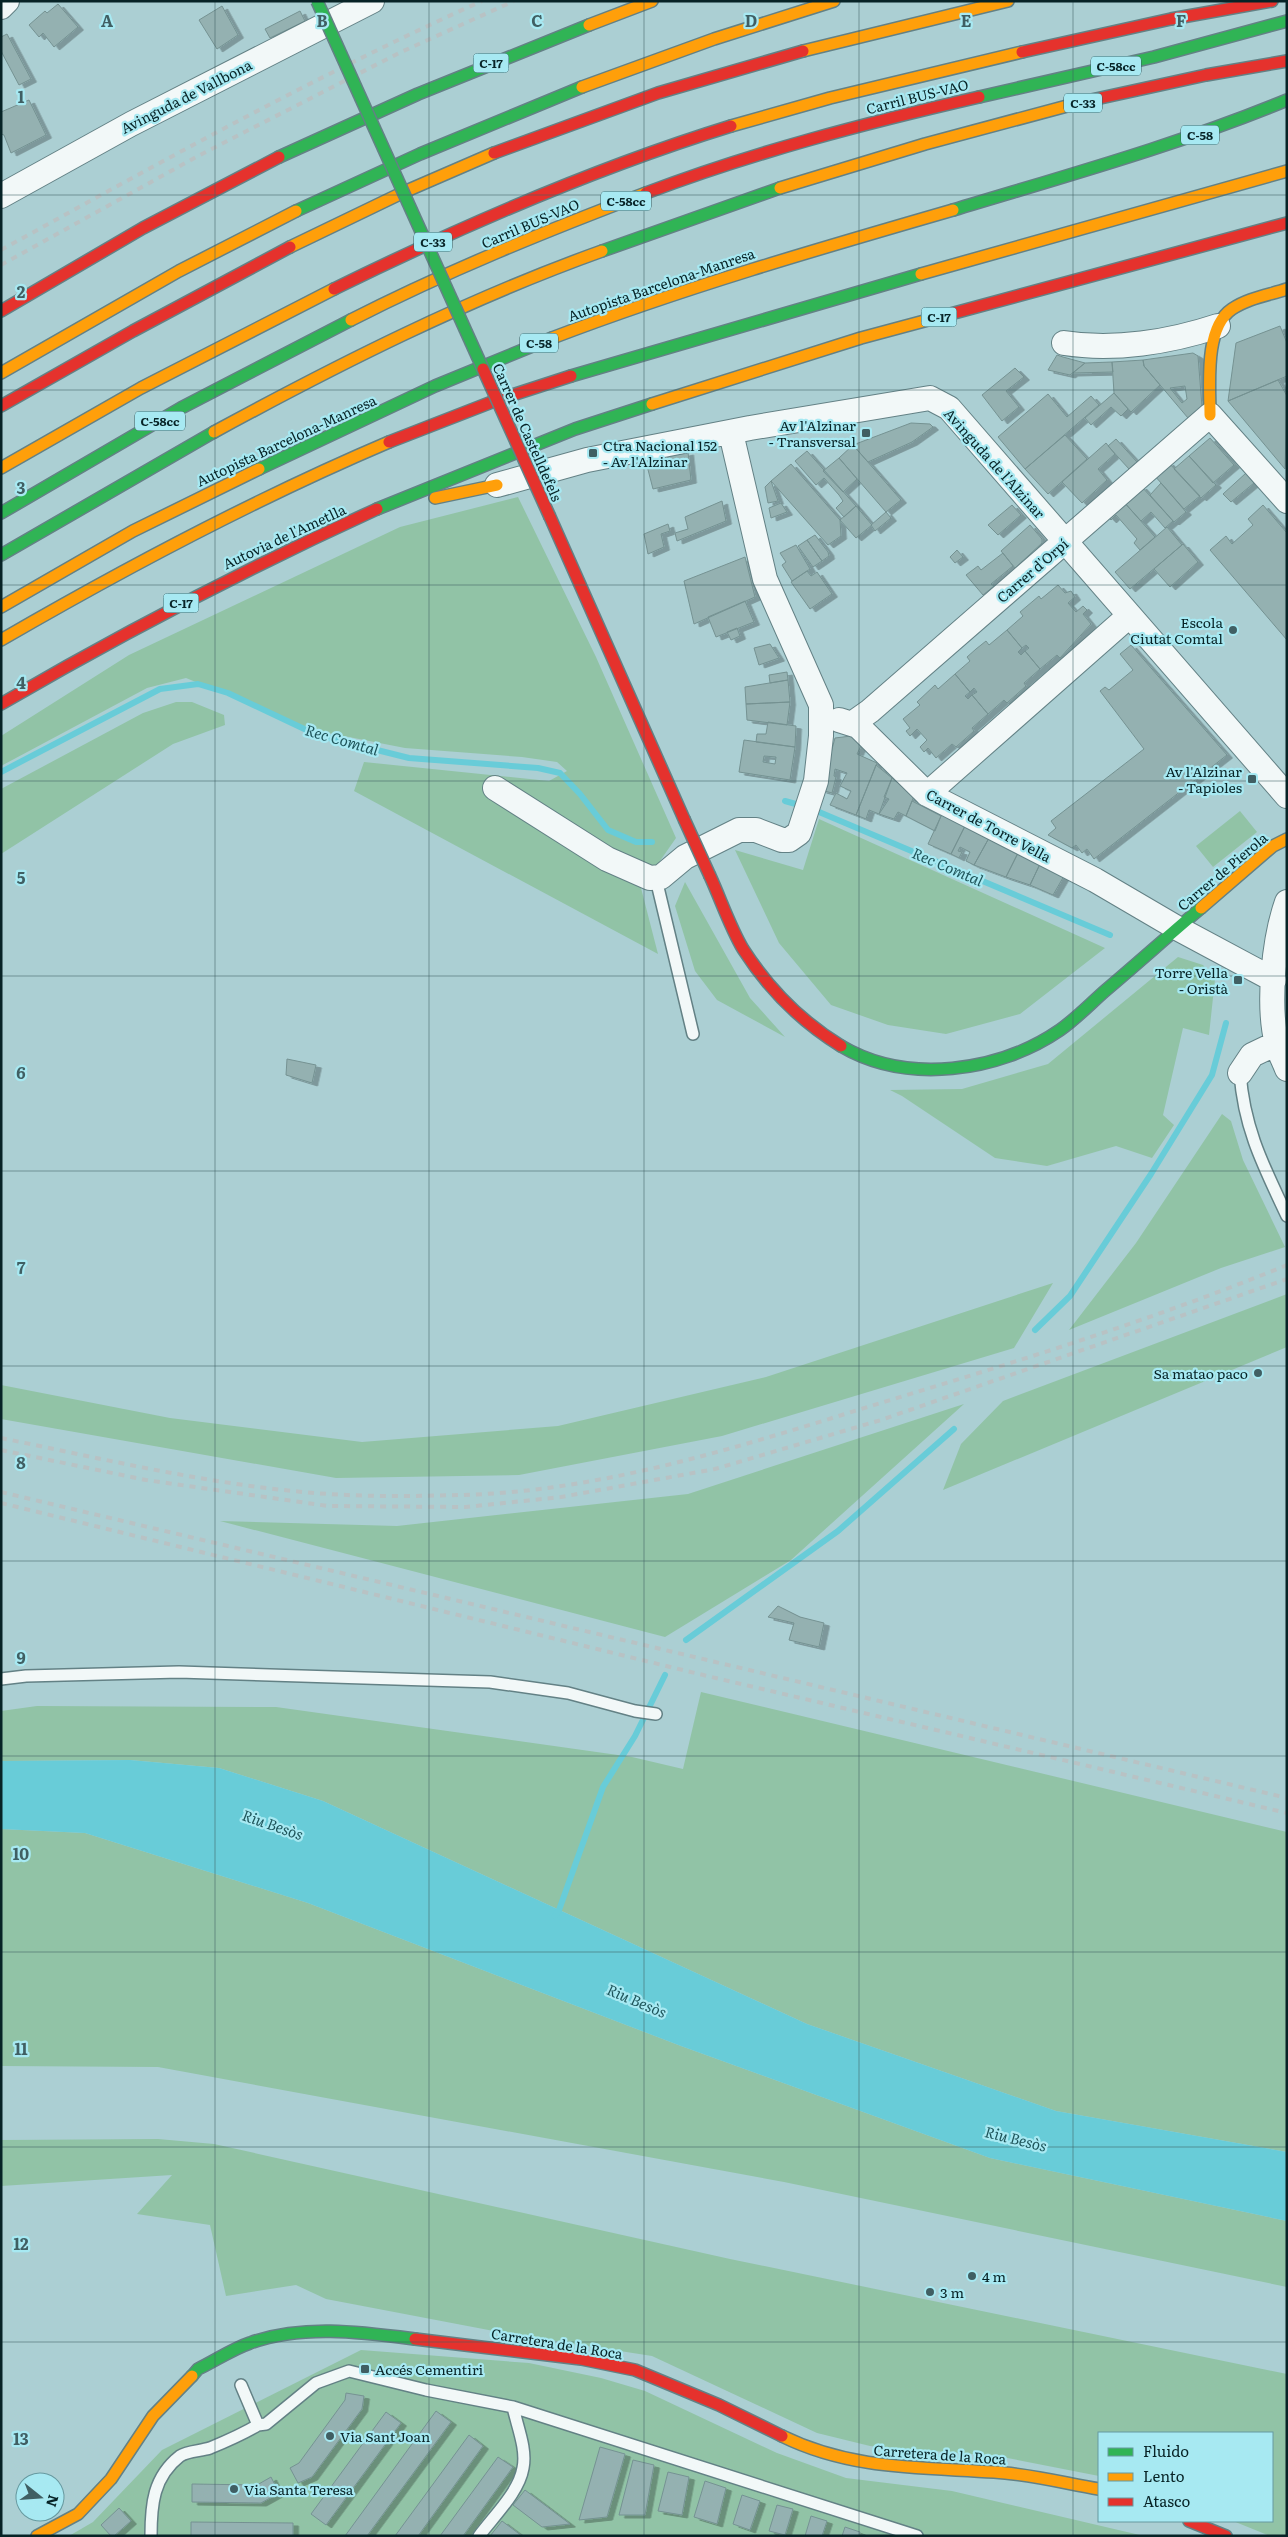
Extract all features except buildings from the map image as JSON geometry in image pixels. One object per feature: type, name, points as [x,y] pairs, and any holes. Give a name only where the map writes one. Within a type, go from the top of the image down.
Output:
[{"type":"main road","name":"Carrer de Castelldefels","points":[[317,1],[710,876]]},
{"type":"main road","name":"C-17","points":[[1,311],[192,201],[334,132],[514,53],[652,1]]},
{"type":"main road","points":[[1,373],[80,326],[208,256],[360,180],[627,70],[834,1]]},
{"type":"main road","points":[[1,406],[181,303],[270,257],[364,210],[544,133],[640,98],[737,68],[884,29],[1008,1]]},
{"type":"main road","name":"C-33","points":[[1,468],[189,363],[386,263],[500,212],[658,150],[753,118],[893,82],[1215,10],[1272,1]]},
{"type":"main road","name":"Carril BUS-VAO","points":[[1,513],[112,448],[260,366],[494,254],[662,187],[755,156],[944,105],[1172,53],[1287,21]]},
{"type":"main road","name":"C-33","points":[[1,555],[146,469],[287,392],[402,335],[540,274],[698,216],[881,156],[1018,118],[1154,86],[1232,69],[1287,61]]},
{"type":"main road","name":"Autopista Barcelona-Manresa","points":[[1,607],[133,531],[220,487],[435,386],[522,349],[606,317],[774,262],[1111,164],[1219,128],[1287,100]]},
{"type":"main road","points":[[1,640],[184,536],[361,453],[462,412],[572,375],[683,342],[1287,171]]},
{"type":"main road","name":"Autovia de l'Ametlla","points":[[1,704],[106,643],[212,587],[367,513],[482,465],[594,424],[860,338],[1287,223]]},
{"type":"main road","points":[[1210,415],[1210,363],[1218,326],[1231,310],[1252,300],[1287,289]]},
{"type":"main road","points":[[367,513],[498,485]]},
{"type":"main road","name":"Carrer de Pierola","points":[[710,876],[743,949],[776,992],[813,1029],[850,1051],[889,1065],[932,1070],[977,1066],[1019,1051],[1060,1030],[1273,846],[1287,839]]},
{"type":"main road","name":"Carretera de la Roca","points":[[37,2536],[78,2514],[111,2479],[153,2416],[198,2370],[250,2343],[306,2331],[374,2334],[581,2359],[634,2370],[719,2405],[796,2443],[860,2463],[943,2470],[996,2472],[1098,2489]]},
{"type":"main road","points":[[1191,2522],[1226,2536]]},
{"type":"street","points":[[1,7],[8,1]]},
{"type":"street","name":"Avinguda de Vallbona","points":[[1,196],[131,124],[372,1]]},
{"type":"street","points":[[1064,343],[1089,347],[1182,338],[1218,326]]},
{"type":"street","name":"Avinguda de l'Alzinar","points":[[498,485],[587,460],[930,398],[948,408],[1287,796]]},
{"type":"street","points":[[1210,415],[1287,501]]},
{"type":"street","name":"Carrer d'Orpí","points":[[853,723],[870,711],[1210,415]]},
{"type":"street","points":[[496,788],[607,858],[637,873],[656,879],[670,871],[685,857],[738,830],[756,830],[782,840],[790,840],[800,833],[809,807],[819,761],[822,717],[818,695],[764,579],[731,433]]},
{"type":"street","points":[[927,794],[1129,616]]},
{"type":"street","name":"Carrer de Torre Vella","points":[[822,717],[853,723],[868,734],[927,794],[1095,880],[1177,928],[1274,980]]},
{"type":"street","points":[[1287,902],[1275,946],[1274,980],[1282,1048],[1287,1069]]},
{"type":"street","points":[[1240,1073],[1252,1055],[1282,1048]]},
{"type":"lane","points":[[656,879],[693,1034]]},
{"type":"lane","points":[[1240,1073],[1242,1100],[1247,1124],[1287,1216]]},
{"type":"lane","points":[[1,1679],[26,1676],[179,1672],[490,1682],[568,1693],[635,1711],[656,1714]]},
{"type":"lane","points":[[151,2536],[151,2502],[162,2475],[181,2455],[207,2448],[237,2437],[258,2425],[266,2424],[316,2384],[349,2371],[426,2390],[513,2407],[917,2536]]},
{"type":"lane","points":[[241,2385],[258,2425]]},
{"type":"lane","points":[[479,2536],[519,2482],[523,2467],[524,2454],[513,2407]]},
{"type":"green space","points":[[518,497],[596,657],[676,838],[641,888],[658,954],[354,791],[364,762],[549,781],[567,771],[557,762],[522,757],[405,748],[313,730],[186,678],[147,688],[1,766],[1,736],[129,655],[400,527]]},
{"type":"green space","points":[[176,702],[192,702],[224,715],[225,725],[173,744],[1,854],[1,789],[143,713]]},
{"type":"green space","points":[[1240,811],[1257,832],[1213,867],[1196,846]]},
{"type":"green space","points":[[819,819],[1105,948],[1020,1014],[946,1034],[888,1025],[831,1005],[779,943],[735,850],[803,870]]},
{"type":"green space","points":[[685,882],[750,998],[785,1037],[717,1000],[695,971],[675,906]]},
{"type":"green space","points":[[1178,957],[1203,965],[1215,979],[1209,1035],[1183,1028],[1163,1115],[1174,1125],[1152,1158],[1116,1146],[1047,1166],[995,1158],[890,1090],[962,1089],[1048,1064]]},
{"type":"green space","points":[[1222,1114],[1231,1121],[1243,1160],[1285,1247],[1221,1268],[1069,1330],[1136,1243]]},
{"type":"green space","points":[[1053,1283],[1014,1348],[722,1436],[519,1475],[336,1478],[1,1419],[1,1385],[170,1418],[362,1442],[558,1426],[766,1377]]},
{"type":"green space","points":[[1287,1294],[1287,1347],[943,1490],[961,1444],[1003,1401]]},
{"type":"green space","points":[[964,1404],[791,1560],[665,1637],[220,1521],[397,1526],[688,1494]]},
{"type":"green space","points":[[701,1692],[1287,1832],[1287,2152],[1056,2111],[807,2024],[323,1801],[219,1768],[130,1760],[1,1761],[1,1711],[37,1706],[276,1707],[632,1757],[683,1769]]},
{"type":"green space","points":[[1,1829],[85,1833],[308,1903],[681,2046],[990,2158],[1287,2221],[1287,2287],[784,2182],[158,2067],[1,2066]]},
{"type":"green space","points":[[158,2139],[214,2144],[730,2259],[1287,2374],[1287,2536],[1270,2536],[1235,2522],[1273,2522],[1273,2432],[1098,2432],[1098,2476],[997,2456],[870,2446],[817,2433],[652,2356],[499,2332],[326,2299],[296,2285],[226,2296],[210,2225],[137,2214],[172,2175],[1,2186],[1,2140]]},
{"type":"green space","points":[[361,2350],[529,2363],[601,2378],[645,2391],[777,2453],[846,2478],[952,2491],[1144,2536],[69,2536],[93,2522],[162,2450]]},
{"type":"water","name":"Riu Besòs","points":[[130,1760],[219,1768],[323,1801],[807,2024],[1056,2111],[1287,2152],[1287,2221],[990,2158],[681,2046],[308,1903],[85,1833],[1,1829],[1,1761]]},
{"type":"waterway","name":"Rec Comtal","points":[[1,772],[160,689],[198,684],[228,693],[317,735],[409,758],[538,768],[560,773],[580,794],[608,830],[636,842],[652,842]]},
{"type":"waterway","name":"Rec Comtal","points":[[785,801],[803,806]]},
{"type":"waterway","name":"Rec Comtal","points":[[812,809],[1110,935]]},
{"type":"waterway","points":[[1035,1330],[1070,1296],[1151,1174],[1212,1075],[1226,1023]]},
{"type":"waterway","points":[[686,1640],[838,1531],[954,1429]]},
{"type":"waterway","points":[[555,1916],[559,1910],[603,1787],[635,1736],[665,1675]]},
{"type":"railway","points":[[1,250],[179,152],[299,89],[420,29],[482,1]]},
{"type":"railway","points":[[1,265],[198,156],[399,53],[514,1]]},
{"type":"railway","points":[[1,1438],[205,1479],[329,1494],[379,1496],[462,1495],[516,1492],[570,1485],[676,1463],[832,1418],[1087,1338],[1237,1285],[1287,1265]]},
{"type":"railway","points":[[1,1450],[146,1480],[328,1506],[466,1507],[561,1497],[715,1469],[881,1420],[1287,1279]]},
{"type":"railway","points":[[1,1492],[1287,1798]]},
{"type":"railway","points":[[1,1503],[699,1674],[1287,1813]]},
{"type":"traffic: fast","points":[[317,1],[483,369]]},
{"type":"traffic: fast","points":[[979,97],[1154,57],[1287,21]]},
{"type":"traffic: fast","points":[[279,157],[418,94],[589,25]]},
{"type":"traffic: fast","points":[[296,211],[420,154],[582,87]]},
{"type":"traffic: fast","points":[[953,210],[1163,146],[1287,100]]},
{"type":"traffic: fast","points":[[602,251],[780,188]]},
{"type":"traffic: fast","points":[[571,376],[921,274]]},
{"type":"traffic: fast","points":[[1,513],[181,408],[351,320]]},
{"type":"traffic: fast","points":[[259,469],[435,386],[552,338]]},
{"type":"traffic: fast","points":[[377,509],[575,429],[652,404]]},
{"type":"traffic: fast","points":[[1,555],[214,432]]},
{"type":"traffic: fast","points":[[841,1046],[867,1058],[894,1066],[923,1069],[981,1064],[1009,1056],[1036,1044],[1060,1030],[1201,908]]},
{"type":"traffic: fast","points":[[192,2376],[198,2369],[243,2346],[290,2333],[353,2332],[415,2339]]},
{"type":"traffic: slow","points":[[589,25],[652,1]]},
{"type":"traffic: slow","points":[[582,87],[714,39],[834,1]]},
{"type":"traffic: slow","points":[[803,51],[1008,1]]},
{"type":"traffic: slow","points":[[731,126],[830,98],[1022,52]]},
{"type":"traffic: slow","points":[[780,188],[925,144],[1082,102]]},
{"type":"traffic: slow","points":[[290,247],[404,192],[494,153]]},
{"type":"traffic: slow","points":[[921,274],[1287,171]]},
{"type":"traffic: slow","points":[[351,320],[497,252],[646,193]]},
{"type":"traffic: slow","points":[[552,338],[651,302],[801,254],[953,210]]},
{"type":"traffic: slow","points":[[1,373],[179,271],[296,211]]},
{"type":"traffic: slow","points":[[214,432],[356,358],[453,311],[602,251]]},
{"type":"traffic: slow","points":[[1,468],[141,388],[334,289]]},
{"type":"traffic: slow","points":[[1210,415],[1210,358],[1217,329],[1223,318],[1232,309],[1245,302],[1287,289]]},
{"type":"traffic: slow","points":[[652,404],[861,338],[943,316]]},
{"type":"traffic: slow","points":[[1,640],[96,586],[192,535],[241,510],[389,442]]},
{"type":"traffic: slow","points":[[1,607],[133,531],[259,469]]},
{"type":"traffic: slow","points":[[435,498],[497,485]]},
{"type":"traffic: slow","points":[[1201,908],[1273,846],[1287,839]]},
{"type":"traffic: slow","points":[[37,2536],[78,2514],[111,2479],[153,2416],[192,2376]]},
{"type":"traffic: slow","points":[[782,2436],[808,2447],[860,2461],[886,2465],[1007,2473],[1098,2489]]},
{"type":"traffic: jam","points":[[1022,52],[1171,19],[1272,1]]},
{"type":"traffic: jam","points":[[494,153],[658,93],[803,51]]},
{"type":"traffic: jam","points":[[1082,102],[1206,75],[1287,61]]},
{"type":"traffic: jam","points":[[646,193],[769,151],[894,117],[979,97]]},
{"type":"traffic: jam","points":[[334,289],[431,243],[579,179],[680,142],[731,126]]},
{"type":"traffic: jam","points":[[1,311],[143,228],[279,157]]},
{"type":"traffic: jam","points":[[943,316],[1287,223]]},
{"type":"traffic: jam","points":[[1,406],[133,331],[290,247]]},
{"type":"traffic: jam","points":[[483,369],[550,517]]},
{"type":"traffic: jam","points":[[389,442],[497,400],[571,376]]},
{"type":"traffic: jam","points":[[1,704],[186,602],[281,554],[377,509]]},
{"type":"traffic: jam","points":[[550,517],[684,819]]},
{"type":"traffic: jam","points":[[684,819],[710,876]]},
{"type":"traffic: jam","points":[[710,876],[738,941],[763,977],[799,1015],[841,1046]]},
{"type":"traffic: jam","points":[[415,2339],[581,2359],[635,2370],[719,2405],[782,2436]]},
{"type":"traffic: jam","points":[[1191,2522],[1226,2536]]},
{"type":"place","name":"Av l'Alzinar - Transversal","points":[[866,433]]},
{"type":"place","name":"Ctra Nacional 152 - Av l'Alzinar","points":[[593,453]]},
{"type":"place","name":"Escola Ciutat Comtal","points":[[1233,630]]},
{"type":"place","name":"Av l'Alzinar - Tapioles","points":[[1252,779]]},
{"type":"place","name":"Torre Vella - Oristà","points":[[1238,980]]},
{"type":"place","name":"Sa matao paco","points":[[1258,1373]]},
{"type":"place","name":"4 m","points":[[972,2276]]},
{"type":"place","name":"3 m","points":[[930,2292]]},
{"type":"place","name":"Accés Cementiri","points":[[365,2369]]},
{"type":"place","name":"Via Sant Joan","points":[[330,2436]]},
{"type":"place","name":"Via Santa Teresa","points":[[234,2489]]}]
